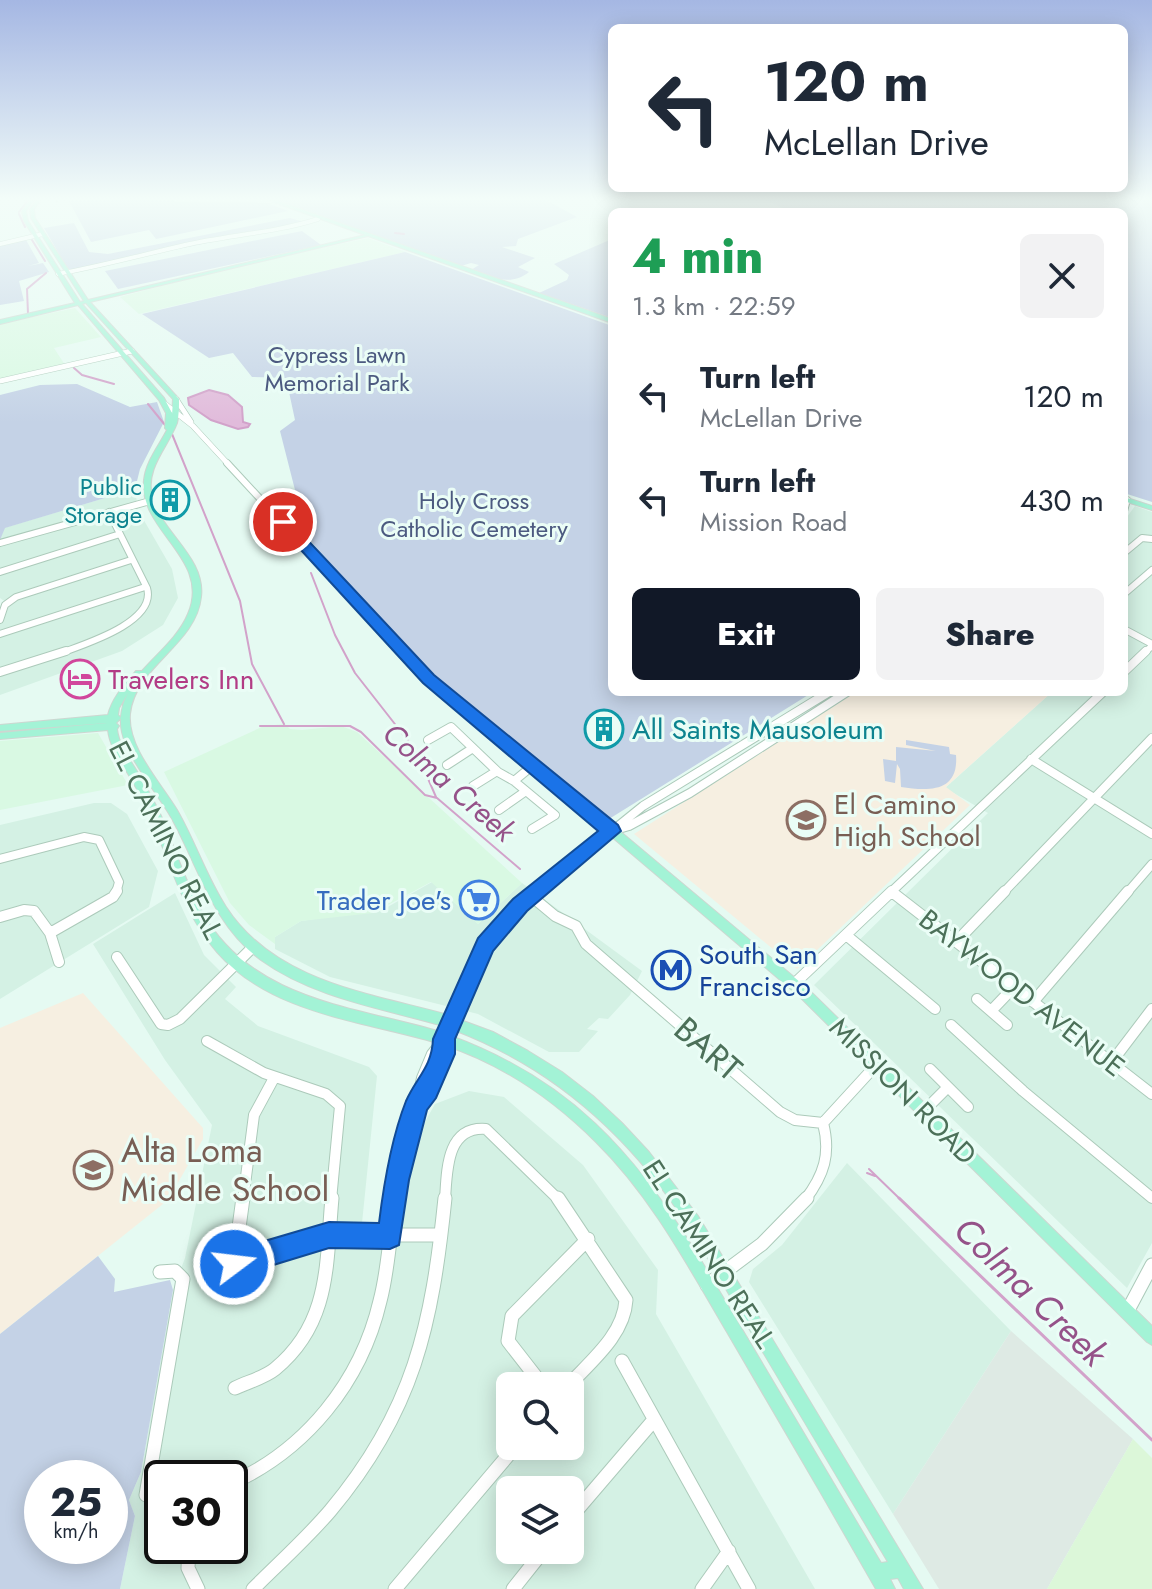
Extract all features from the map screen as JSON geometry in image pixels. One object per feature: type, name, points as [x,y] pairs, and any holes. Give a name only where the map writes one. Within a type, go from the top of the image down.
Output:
[{"type":"main road","points":[[58,274],[79,305],[165,404],[169,415],[168,427],[144,475],[147,502]]},
{"type":"main road","points":[[68,274],[88,303],[176,399],[177,414],[172,429],[150,468],[147,502]]},
{"type":"main road","points":[[0,322],[143,290],[197,274]]},
{"type":"main road","points":[[476,274],[608,320]]},
{"type":"main road","points":[[1128,501],[1152,508]]},
{"type":"main road","name":"EL CAMINO REAL","points":[[147,502],[194,569],[199,592],[187,625],[133,691],[126,719],[130,741],[163,793],[232,926],[253,947],[285,970],[329,991],[451,1023],[528,1057],[578,1092],[635,1143],[675,1193],[726,1273],[914,1589]]},
{"type":"main road","name":"EL CAMINO REAL","points":[[147,502],[148,514],[188,570],[193,593],[185,619],[128,685],[112,722],[112,740],[150,803],[198,915],[212,939],[235,963],[267,985],[309,1003],[444,1039],[486,1055],[531,1081],[597,1134],[664,1212],[886,1589]]},
{"type":"main road","points":[[0,736],[126,719]]},
{"type":"main road","points":[[0,728],[112,722]]},
{"type":"main road","points":[[444,1039],[488,941],[509,915],[612,831]]},
{"type":"main road","name":"MISSION ROAD","points":[[612,831],[794,984],[1152,1337]]},
{"type":"main road","points":[[876,1572],[902,1569]]},
{"type":"street","points":[[0,381],[132,351]]},
{"type":"street","name":"MISSION ROAD","points":[[176,399],[193,426]]},
{"type":"street","name":"MISSION ROAD","points":[[165,404],[193,426],[421,672],[531,767],[612,831]]},
{"type":"street","points":[[172,429],[183,424],[193,426]]},
{"type":"street","points":[[0,543],[147,502]]},
{"type":"street","points":[[0,672],[98,638],[136,621],[148,604],[145,587],[109,512]]},
{"type":"street","points":[[0,572],[120,534]]},
{"type":"street","points":[[1128,550],[1142,538],[1152,539]]},
{"type":"street","points":[[0,620],[5,605],[16,597],[131,560]]},
{"type":"street","points":[[1128,591],[1152,570]]},
{"type":"street","points":[[0,634],[145,587]]},
{"type":"street","points":[[1128,631],[1152,645],[1128,668]]},
{"type":"street","points":[[612,831],[643,806],[822,696]]},
{"type":"street","points":[[612,831],[624,830],[660,810],[841,696]]},
{"type":"street","points":[[794,984],[1099,696]]},
{"type":"street","points":[[428,740],[451,727],[497,771],[555,815],[532,829]]},
{"type":"street","points":[[956,942],[1152,738]]},
{"type":"street","points":[[447,765],[473,748]]},
{"type":"street","points":[[1031,759],[1152,834]]},
{"type":"street","points":[[514,781],[531,767]]},
{"type":"street","points":[[473,786],[497,771]]},
{"type":"street","points":[[499,810],[526,791]]},
{"type":"street","points":[[0,859],[84,837],[99,840],[119,889],[113,897],[50,933]]},
{"type":"street","points":[[1033,1002],[1152,864]]},
{"type":"street","name":"BAYWOOD AVENUE","points":[[892,892],[1152,1094]]},
{"type":"street","name":"BART","points":[[531,896],[555,916],[576,926],[586,944],[780,1112],[795,1120],[823,1123]]},
{"type":"street","points":[[0,917],[24,910],[34,911],[50,933],[59,962]]},
{"type":"street","points":[[846,935],[935,1009]]},
{"type":"street","points":[[117,957],[161,1024],[168,1025],[180,1019],[253,947]]},
{"type":"street","points":[[991,1011],[1014,987]]},
{"type":"street","points":[[977,999],[1007,1025]]},
{"type":"street","points":[[1111,1063],[1152,1009]]},
{"type":"street","points":[[951,1025],[1023,1091],[1152,1198]]},
{"type":"street","points":[[248,1474],[281,1457],[314,1427],[342,1390],[376,1319],[397,1180],[417,1104],[428,1090],[444,1054],[444,1039]]},
{"type":"street","points":[[207,1041],[245,1065],[274,1078],[331,1094],[340,1106],[322,1302],[303,1340],[273,1371],[235,1388]]},
{"type":"street","points":[[707,1285],[779,1230],[820,1175],[829,1149],[823,1123],[877,1064]]},
{"type":"street","points":[[930,1069],[968,1107]]},
{"type":"street","points":[[274,1078],[254,1115],[234,1264],[329,1235],[440,1235]]},
{"type":"street","points":[[924,1111],[948,1087]]},
{"type":"street","points":[[253,1589],[339,1500],[376,1447],[403,1399],[422,1346],[431,1305],[452,1145],[461,1134],[474,1127],[486,1129],[554,1192],[626,1300],[625,1318],[581,1372]]},
{"type":"street","points":[[532,1372],[508,1341],[512,1316],[588,1239]]},
{"type":"street","points":[[1126,1313],[1152,1265]]},
{"type":"street","points":[[152,1460],[183,1279],[175,1271],[160,1272]]},
{"type":"street","points":[[622,1361],[749,1589]]},
{"type":"street","points":[[584,1502],[653,1421]]},
{"type":"street","points":[[395,1589],[504,1460]]},
{"type":"street","points":[[702,1589],[729,1551]]},
{"type":"street","points":[[188,1564],[198,1589]]},
{"type":"street","points":[[513,1589],[533,1564]]},
{"type":"shaded area","points":[[205,274],[310,274],[139,314],[120,297]]},
{"type":"shaded area","points":[[75,308],[101,337],[54,348],[65,365],[0,379],[0,324]]},
{"type":"shaded area","points":[[209,390],[228,395],[242,407],[243,422],[250,424],[248,427],[238,429],[211,420],[189,405],[188,398]]},
{"type":"shaded area","points":[[135,489],[138,510],[172,569],[178,598],[163,625],[122,651],[0,695],[0,609],[7,603],[0,598],[0,540],[4,528]]},
{"type":"shaded area","points":[[1135,506],[1152,512],[1152,1243],[1127,1288],[814,985],[988,813],[945,788],[1048,696],[1128,696],[1128,516]]},
{"type":"shaded area","name":"El Camino High School","points":[[850,696],[1048,696],[946,787],[970,805],[797,969],[634,834]]},
{"type":"shaded area","points":[[285,724],[290,729],[341,726],[357,732],[522,883],[478,924],[431,882],[373,913],[301,921],[275,937],[275,944],[249,925],[230,903],[164,772],[264,726]]},
{"type":"shaded area","points":[[98,733],[128,785],[0,810],[0,741]]},
{"type":"shaded area","points":[[94,803],[111,803],[127,814],[158,871],[149,907],[0,999],[0,825]]},
{"type":"shaded area","points":[[432,882],[478,924],[522,883],[642,971],[630,995],[608,1019],[599,1018],[587,1029],[598,1031],[579,1052],[549,1052],[478,1014],[330,977],[275,949],[275,937],[301,921],[384,909]]},
{"type":"shaded area","points":[[175,893],[204,955],[236,987],[225,999],[258,1026],[369,1067],[377,1076],[362,1223],[380,1223],[392,1143],[416,1138],[435,1104],[469,1091],[504,1097],[583,1165],[658,1270],[656,1314],[815,1589],[120,1589],[125,1564],[128,1564],[135,1516],[129,1500],[141,1472],[173,1290],[185,1258],[212,1125],[165,1060],[93,944]]},
{"type":"shaded area","name":"Alta Loma Middle School","points":[[83,993],[203,1128],[203,1139],[168,1200],[0,1334],[0,1028]]},
{"type":"shaded area","points":[[847,1163],[1011,1331],[893,1514],[749,1282],[753,1269],[782,1245]]},
{"type":"shaded area","points":[[1011,1331],[1133,1439],[1047,1589],[939,1589],[893,1514]]},
{"type":"shaded area","points":[[1133,1439],[1152,1458],[1152,1589],[1047,1589]]},
{"type":"green space","points":[[0,274],[42,274],[19,281],[24,301],[0,305]]},
{"type":"green space","points":[[107,274],[186,274],[118,289]]},
{"type":"green space","name":"Holy Cross Catholic Cemetery","points":[[311,274],[467,274],[608,325],[608,696],[807,696],[609,819],[422,666],[307,537],[280,431],[295,420],[286,378],[252,377],[233,353],[209,358],[142,314]]},
{"type":"green space","points":[[483,274],[526,274],[508,280]]},
{"type":"green space","points":[[608,274],[608,317],[539,293],[567,280],[569,275]]},
{"type":"green space","points":[[1128,274],[1152,274],[1152,502],[1128,494]]},
{"type":"green space","points":[[77,384],[130,407],[157,402],[164,422],[140,469],[135,489],[5,528],[0,540],[0,395],[40,385]]},
{"type":"green space","points":[[906,740],[949,747],[950,754],[956,755],[956,767],[947,783],[931,789],[901,787],[897,764],[895,783],[885,781],[883,759],[896,761],[896,747],[936,751],[906,745]]},
{"type":"green space","points":[[98,1256],[115,1279],[114,1292],[170,1280],[173,1290],[141,1472],[129,1500],[135,1516],[128,1550],[128,1460],[24,1460],[24,1564],[125,1564],[120,1589],[0,1589],[0,1334]]},
{"type":"waterway","name":"Colma Creek","points":[[28,314],[27,289],[45,274]]},
{"type":"waterway","name":"Colma Creek","points":[[74,368],[82,375],[114,384]]},
{"type":"waterway","name":"Colma Creek","points":[[148,404],[165,425]]},
{"type":"waterway","name":"Colma Creek","points":[[172,434],[240,601],[252,664],[284,724]]},
{"type":"waterway","points":[[311,573],[335,635],[355,673],[416,751],[436,797]]},
{"type":"waterway","name":"Colma Creek","points":[[260,726],[350,726],[361,732],[425,795],[437,798],[520,869]]},
{"type":"waterway","name":"Colma Creek","points":[[869,1169],[901,1200]]},
{"type":"waterway","name":"Colma Creek","points":[[867,1173],[875,1176]]},
{"type":"waterway","name":"Colma Creek","points":[[899,1198],[1152,1440]]},
{"type":"place","name":"Public Storage","points":[[170,500]]},
{"type":"place","name":"Travelers Inn","points":[[80,679]]},
{"type":"place","name":"All Saints Mausoleum","points":[[604,729]]},
{"type":"place","name":"El Camino High School","points":[[806,820]]},
{"type":"place","name":"Trader Joe's","points":[[479,900]]},
{"type":"place","name":"South San Francisco","points":[[671,970]]},
{"type":"place","name":"Alta Loma Middle School","points":[[93,1170]]},
{"type":"route","points":[[234,1264],[329,1235],[390,1236],[397,1180],[417,1104],[428,1090],[444,1054],[444,1039],[485,945],[520,905],[612,831],[531,767],[429,679],[283,522]]},
{"type":"park label","name":"Cypress Lawn Memorial Park","points":[[337,368]]}]
